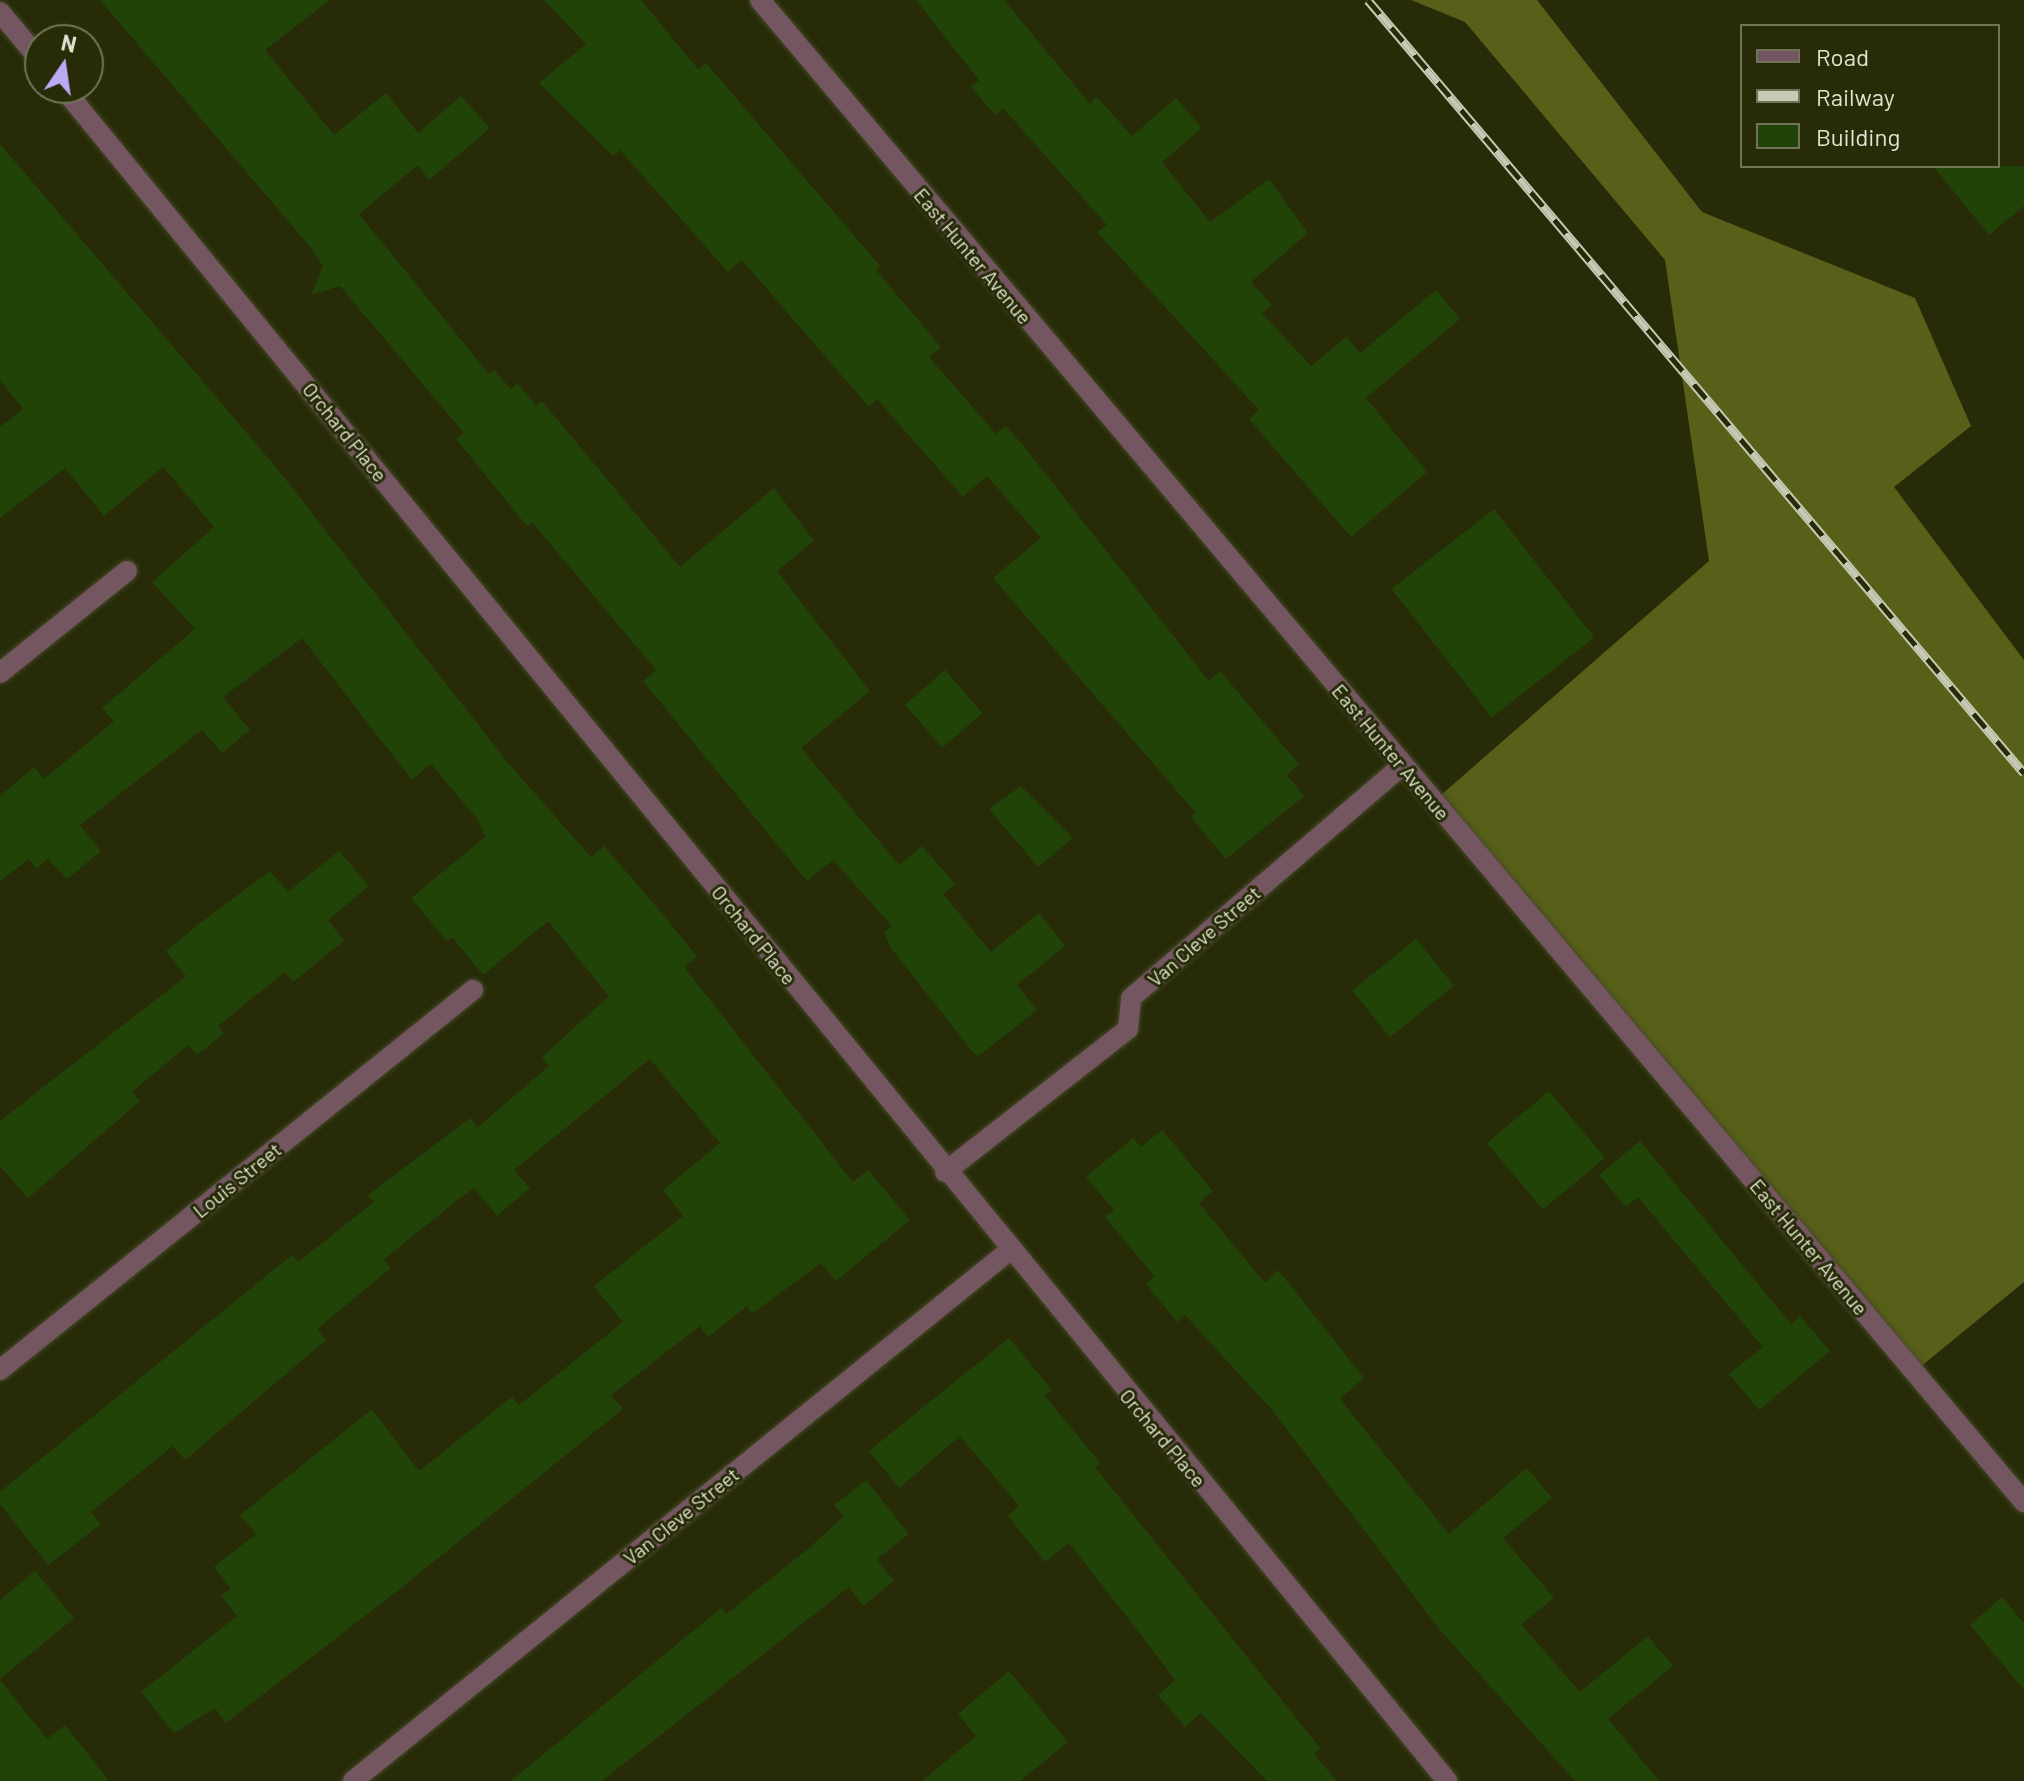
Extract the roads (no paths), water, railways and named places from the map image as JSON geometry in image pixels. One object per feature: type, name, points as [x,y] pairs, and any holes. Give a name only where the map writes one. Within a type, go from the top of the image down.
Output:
[{"type":"street","name":"East Hunter Avenue","points":[[760,0],[2024,1502]]},
{"type":"street","points":[[0,12],[24,41]]},
{"type":"street","name":"Orchard Place","points":[[76,104],[1009,1251],[1447,1781]]},
{"type":"street","points":[[0,673],[127,571]]},
{"type":"street","name":"Van Cleve Street","points":[[945,1172],[1128,1029],[1131,998],[1403,765]]},
{"type":"street","name":"Louis Street","points":[[0,1370],[473,990]]},
{"type":"street","name":"Van Cleve Street","points":[[353,1781],[1009,1251]]},
{"type":"railway","points":[[1368,0],[2024,773]]}]
